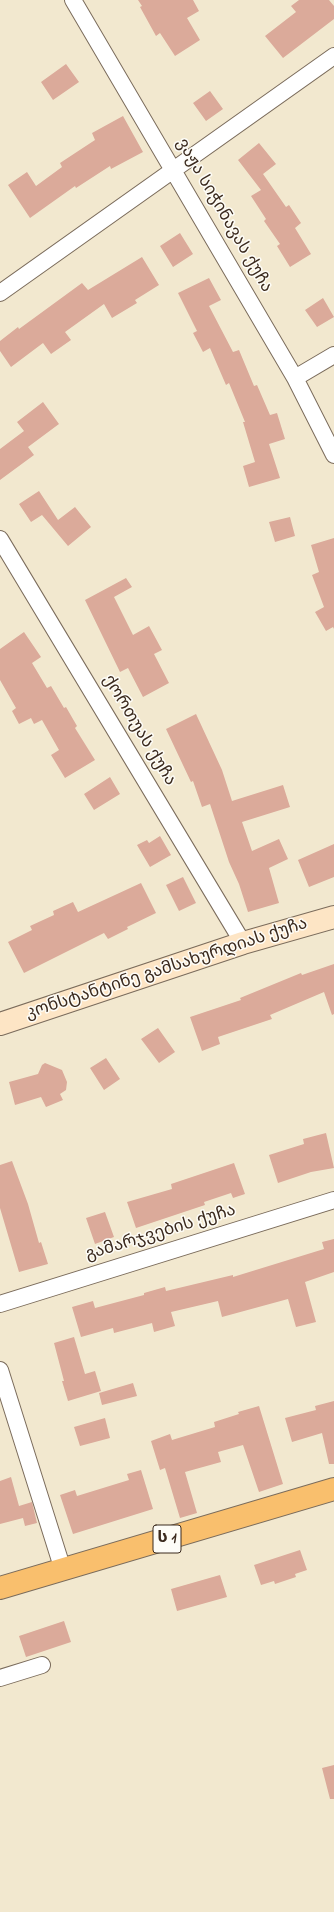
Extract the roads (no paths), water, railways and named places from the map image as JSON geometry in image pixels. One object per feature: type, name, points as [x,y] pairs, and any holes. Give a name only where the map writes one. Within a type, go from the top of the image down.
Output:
[{"type":"highway","name":"ს 1","points":[[0,1588],[334,1489]]},
{"type":"main road","name":"კონსტანტინე გამსახურდიას ქუჩა","points":[[0,1024],[243,943],[334,917]]},
{"type":"street","name":"ვაჟა სიჭინავას ქუჩა","points":[[73,0],[296,378],[334,455]]},
{"type":"street","points":[[0,293],[334,56]]},
{"type":"street","points":[[296,378],[334,355]]},
{"type":"street","name":"ქორთუას ქუჩა","points":[[0,539],[243,943]]},
{"type":"street","name":"გამარჯვების ქუჩა","points":[[0,1304],[334,1200]]},
{"type":"street","points":[[0,1370],[63,1570]]},
{"type":"street","points":[[0,1678],[42,1665]]}]
